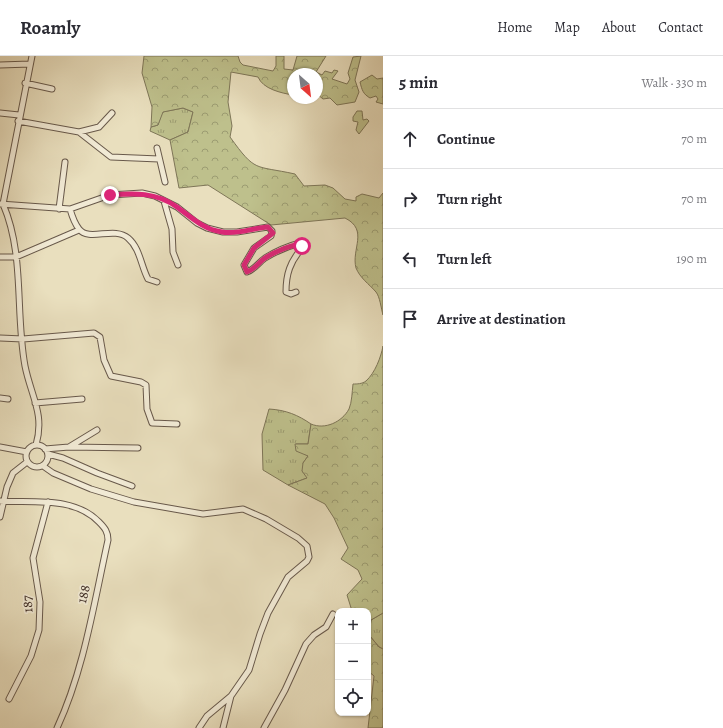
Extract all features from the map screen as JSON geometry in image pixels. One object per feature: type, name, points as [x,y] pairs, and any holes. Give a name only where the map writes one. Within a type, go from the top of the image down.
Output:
[{"type":"street","points":[[26,452],[36,445],[40,431],[40,418],[25,365],[16,257],[11,227],[1,204],[25,83],[32,56]]},
{"type":"street","points":[[0,65],[30,64]]},
{"type":"street","points":[[25,83],[52,89]]},
{"type":"street","points":[[0,113],[79,132],[111,157],[158,159]]},
{"type":"street","points":[[79,132],[99,127],[112,113]]},
{"type":"street","points":[[157,148],[158,159],[165,182]]},
{"type":"street","points":[[59,209],[65,162]]},
{"type":"street","points":[[1,204],[70,209],[110,195],[142,193],[154,196],[177,207],[197,223],[208,228],[223,232],[238,232],[260,227],[270,228],[272,231],[271,236],[260,243],[248,257],[244,265],[247,272],[264,259],[300,244],[302,248],[292,261],[286,286],[286,292],[291,294],[296,292]]},
{"type":"street","points":[[164,201],[172,228],[173,252],[178,265]]},
{"type":"street","points":[[70,209],[79,230],[84,233],[117,233],[127,237],[134,244],[148,279],[157,282]]},
{"type":"street","points":[[0,257],[16,257],[79,230]]},
{"type":"street","points":[[0,338],[23,339],[94,333],[100,337],[104,360],[111,376],[141,382],[146,385],[147,409],[152,423],[176,424]]},
{"type":"street","points":[[0,398],[8,399]]},
{"type":"street","points":[[35,403],[82,398]]},
{"type":"street","points":[[69,447],[97,430]]},
{"type":"street","points":[[36,445],[45,449],[69,447],[138,448]]},
{"type":"street","points":[[0,447],[26,452]]},
{"type":"street","points":[[26,452],[27,462],[34,467],[42,466],[47,461],[48,454],[45,449]]},
{"type":"street","points":[[48,454],[63,458],[97,474],[132,486]]},
{"type":"street","points":[[0,517],[2,501],[13,473],[27,462]]},
{"type":"street","points":[[42,466],[53,473],[91,489],[134,502],[203,514],[243,509],[266,519],[298,538],[307,546],[309,557],[307,561],[292,572],[284,583],[264,622],[247,675],[230,696],[207,716],[199,728]]},
{"type":"street","points":[[2,501],[48,502]]},
{"type":"street","name":"187","points":[[9,699],[32,656],[39,630],[40,602],[33,558],[48,502]]},
{"type":"street","name":"188","points":[[48,502],[74,506],[90,513],[108,534],[107,546],[77,676],[57,728]]},
{"type":"street","points":[[264,728],[285,690],[306,644],[314,635],[326,627],[333,614]]},
{"type":"street","points":[[223,728],[230,696]]},
{"type":"green space","points":[[144,56],[238,56],[243,65],[273,71],[276,66],[276,56],[284,56],[284,69],[287,69],[287,94],[278,92],[264,85],[258,77],[231,72],[228,102],[232,126],[230,137],[245,157],[257,166],[295,174],[304,186],[325,185],[333,188],[345,199],[356,201],[356,197],[362,194],[379,198],[383,193],[383,315],[377,294],[362,278],[356,268],[355,261],[358,234],[352,223],[345,218],[271,225],[208,185],[179,188],[170,140],[188,132],[193,112],[183,108],[163,112],[158,125],[151,127],[152,107],[142,73]]},
{"type":"green space","points":[[297,56],[326,56],[318,68],[294,68]]},
{"type":"green space","points":[[361,56],[355,80],[359,92],[355,102],[337,105],[330,98],[323,99],[323,74],[325,71],[332,73],[334,70],[338,71],[332,79],[347,84],[350,79],[348,73],[353,57]]},
{"type":"green space","points":[[372,75],[377,79],[383,78],[383,104],[376,102],[378,99],[376,96],[370,98],[362,90],[360,82]]},
{"type":"green space","points":[[183,108],[193,112],[188,132],[170,140],[150,131],[151,127],[158,125],[162,112]]},
{"type":"green space","points":[[357,111],[362,111],[363,120],[367,119],[369,121],[359,134],[356,130],[358,122],[353,121],[353,117]]},
{"type":"green space","points":[[383,346],[383,613],[371,620],[371,608],[351,608],[347,595],[362,579],[358,570],[341,559],[348,548],[334,518],[325,504],[288,485],[307,478],[302,471],[303,463],[308,456],[296,451],[295,444],[308,444],[311,424],[322,426],[333,424],[346,414],[351,403],[353,384],[363,383],[369,378],[381,355]]},
{"type":"green space","points":[[269,409],[281,410],[301,418],[311,424],[308,444],[296,444],[308,456],[303,463],[307,478],[288,485],[263,470],[262,434]]},
{"type":"green space","points":[[383,613],[383,649],[379,647],[371,637],[371,620]]},
{"type":"green space","points":[[371,637],[379,647],[383,649],[383,728],[368,728],[369,716],[371,716],[374,676],[371,674]]},
{"type":"route","points":[[110,195],[142,193],[154,196],[177,207],[197,223],[223,232],[238,232],[260,227],[270,228],[273,233],[271,236],[254,248],[248,257],[244,265],[247,272],[255,268],[264,259],[279,251],[292,245],[300,244],[302,246]]}]
